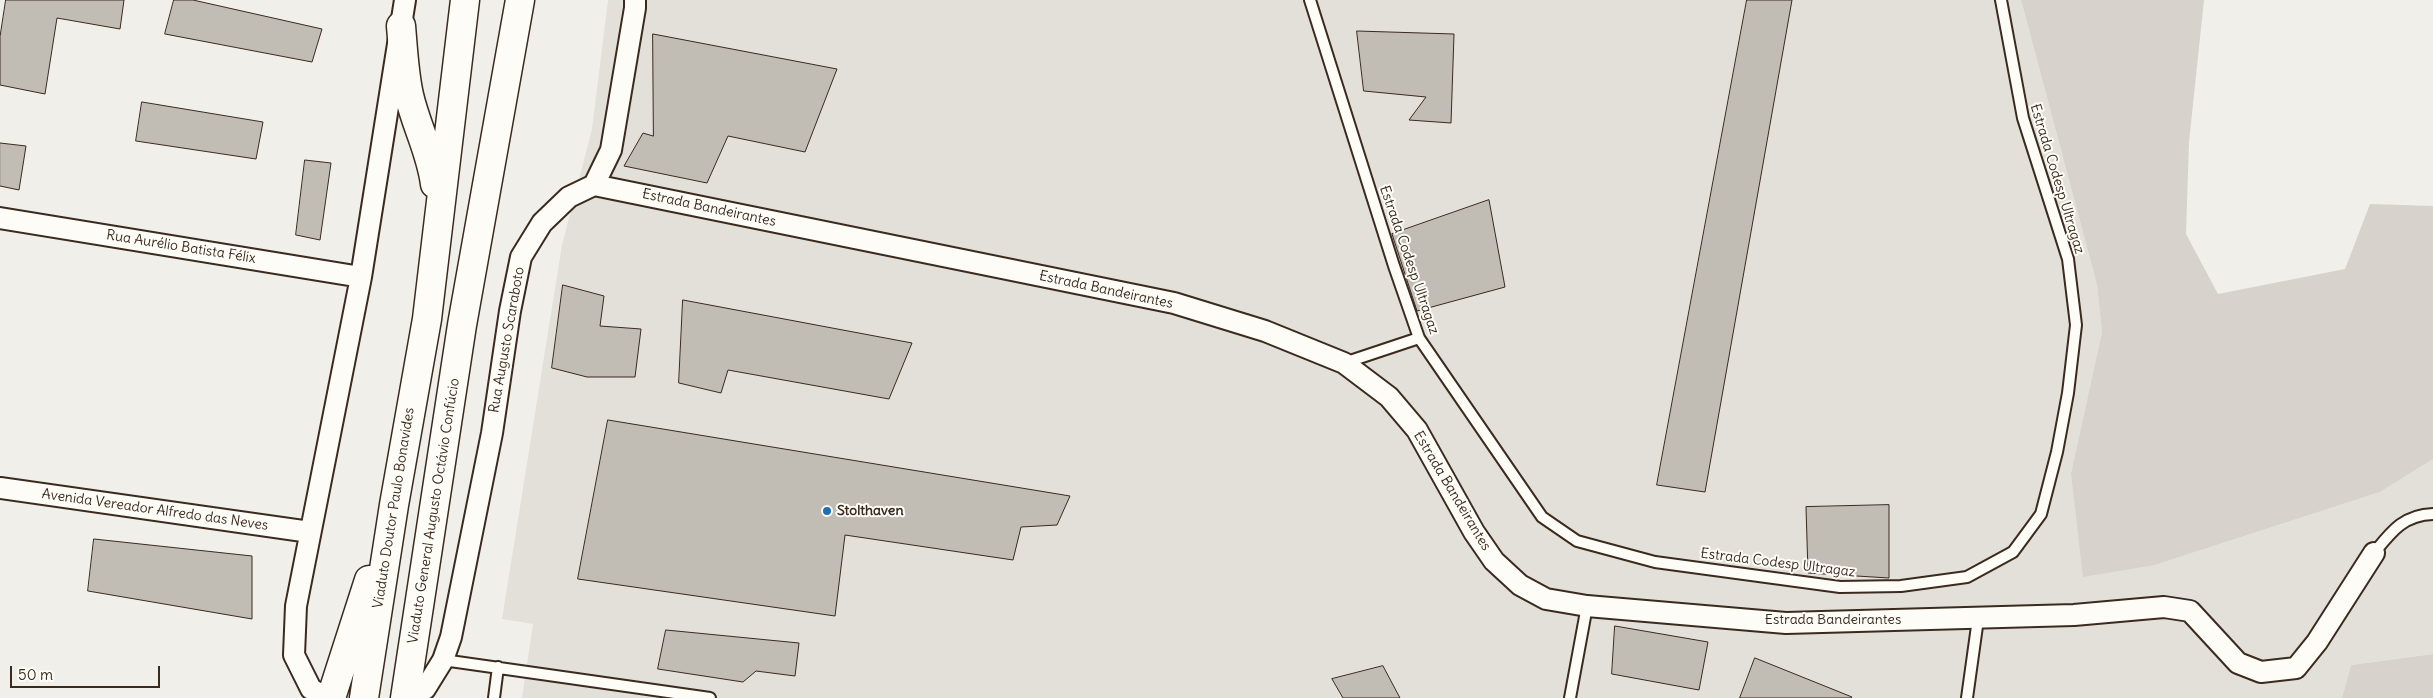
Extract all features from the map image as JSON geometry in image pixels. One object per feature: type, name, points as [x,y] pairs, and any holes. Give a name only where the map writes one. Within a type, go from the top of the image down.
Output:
[{"type":"main road","points":[[438,215],[465,0]]},
{"type":"main road","name":"Viaduto General Augusto Octávio Confúcio","points":[[406,695],[462,325],[520,0]]},
{"type":"main road","points":[[403,13],[409,96],[420,134],[430,154],[438,215]]},
{"type":"main road","name":"Viaduto Doutor Paulo Bonavides","points":[[364,698],[394,505],[427,319],[438,215]]},
{"type":"main road","points":[[329,698],[394,505]]},
{"type":"street","points":[[594,185],[611,150],[635,0]]},
{"type":"street","points":[[329,698],[311,689],[294,655],[296,606],[361,277],[403,13]]},
{"type":"street","name":"Estrada Bandeirantes","points":[[594,185],[1174,303],[1265,331],[1344,363],[1389,397],[1417,430],[1474,532],[1494,561],[1520,585],[1546,599],[1588,606],[1786,623],[1978,619],[2096,614],[2164,607],[2190,611],[2238,663],[2261,672],[2296,668],[2317,642],[2374,553]]},
{"type":"street","name":"Rua Augusto Scaraboto","points":[[406,695],[425,689],[443,660],[451,637],[488,452],[510,311],[522,257],[542,223],[569,197],[594,185]]},
{"type":"street","name":"Rua Aurélio Batista Félix","points":[[0,218],[361,277]]},
{"type":"street","name":"Avenida Vereador Alfredo das Neves","points":[[0,488],[310,532]]},
{"type":"lane","name":"Estrada Codesp Ultragaz","points":[[1310,0],[1383,233],[1419,338],[1542,518],[1577,541],[1655,562],[1840,587],[1901,586],[1967,577],[2013,552],[2041,514],[2068,392],[2076,325],[2068,259],[2023,118],[2001,0]]},
{"type":"lane","points":[[1344,363],[1419,338]]},
{"type":"lane","points":[[2374,553],[2394,527],[2420,514],[2433,514]]},
{"type":"lane","points":[[1570,698],[1588,606]]},
{"type":"lane","points":[[1967,698],[1978,619]]},
{"type":"lane","points":[[443,660],[710,698]]},
{"type":"lane","points":[[494,698],[498,667]]},
{"type":"shaded area","name":"Stolthaven","points":[[608,0],[2021,0],[2097,285],[2102,332],[2071,473],[2155,565],[2380,492],[2433,459],[2433,654],[2351,665],[2342,698],[522,698],[533,624],[502,619],[562,245],[592,129]]},
{"type":"shaded area","points":[[2021,0],[2204,0],[2189,142],[2186,234],[2218,294],[2345,269],[2370,204],[2433,206],[2433,459],[2380,492],[2155,565],[2083,577],[2071,473],[2102,332],[2097,285]]},
{"type":"shaded area","points":[[2433,654],[2433,698],[2342,698],[2351,665]]},
{"type":"building","points":[[6,0],[124,0],[120,29],[57,18],[45,94],[0,85],[0,37]]},
{"type":"building","points":[[174,0],[193,0],[322,29],[312,62],[165,34]]},
{"type":"building","points":[[1747,0],[1792,0],[1705,492],[1657,485]]},
{"type":"building","points":[[1357,31],[1454,34],[1451,123],[1409,120],[1426,97],[1364,91]]},
{"type":"building","points":[[653,34],[837,69],[805,152],[728,136],[707,183],[624,166],[643,133],[653,136]]},
{"type":"building","points":[[142,102],[263,122],[256,159],[136,141]]},
{"type":"building","points":[[0,143],[26,146],[19,190],[0,186]]},
{"type":"building","points":[[305,160],[331,163],[320,240],[296,235]]},
{"type":"building","points":[[1489,200],[1505,287],[1417,311],[1392,234]]},
{"type":"building","points":[[563,285],[604,296],[600,326],[641,329],[635,377],[587,377],[552,368]]},
{"type":"building","points":[[683,300],[912,343],[889,399],[728,370],[721,393],[679,383]]},
{"type":"building","name":"Stolthaven","points":[[608,420],[1070,496],[1057,525],[1021,527],[1013,560],[845,535],[835,616],[578,579]]},
{"type":"building","points":[[1889,505],[1889,578],[1808,573],[1806,507]]},
{"type":"building","points":[[94,539],[252,556],[252,619],[88,591]]},
{"type":"building","points":[[1615,626],[1708,642],[1699,690],[1612,674]]},
{"type":"building","points":[[666,630],[799,643],[795,676],[756,671],[743,682],[658,669]]},
{"type":"building","points":[[1755,658],[1852,697],[1740,698]]},
{"type":"building","points":[[1383,666],[1400,698],[1343,698],[1332,679]]},
{"type":"place","name":"Stolthaven","points":[[827,511]]}]
